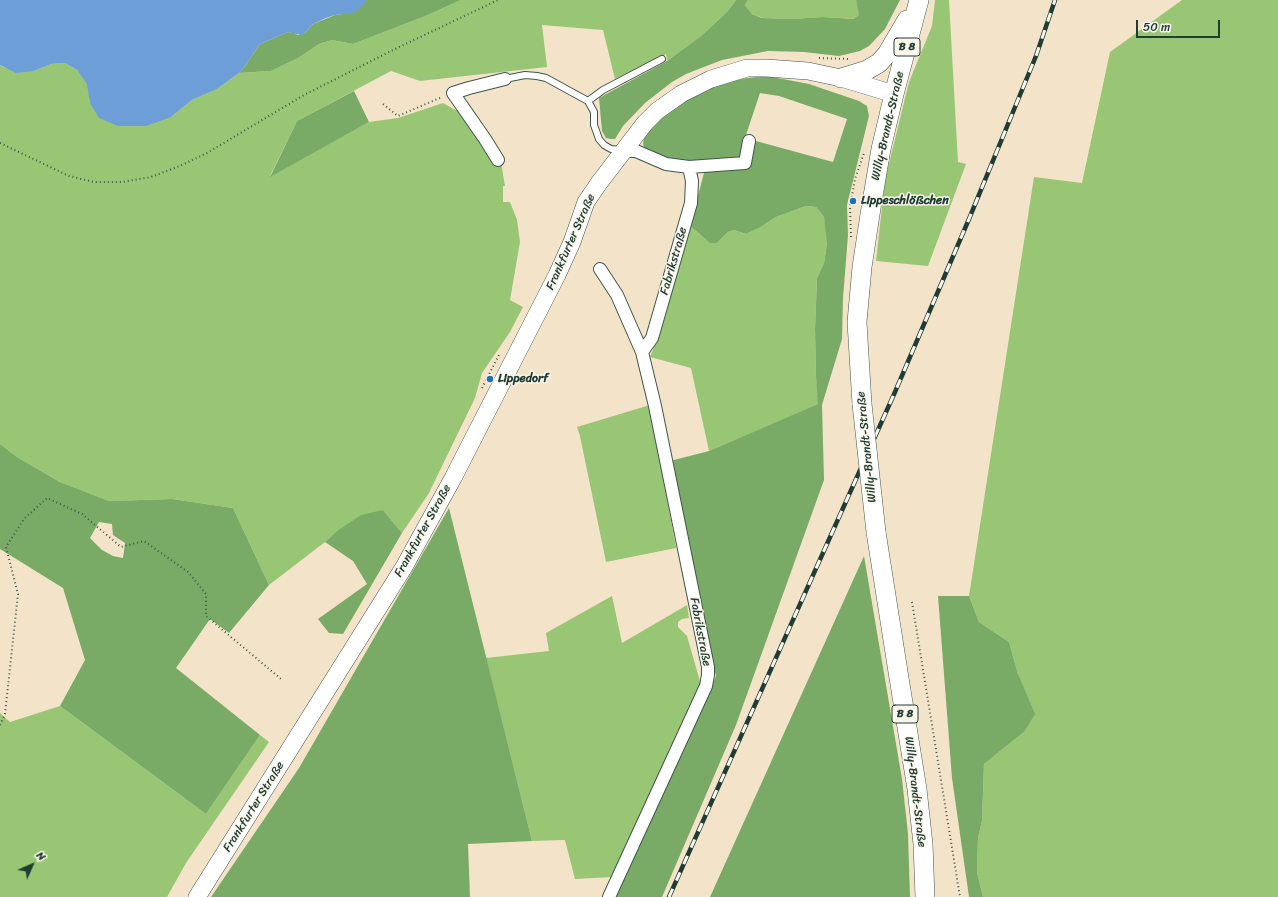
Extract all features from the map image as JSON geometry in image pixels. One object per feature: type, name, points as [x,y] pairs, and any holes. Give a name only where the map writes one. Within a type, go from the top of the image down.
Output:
[{"type":"main road","points":[[841,78],[867,70],[879,63],[890,49],[919,0]]},
{"type":"main road","name":"Willy-Brandt-Straße","points":[[919,0],[881,149],[862,267],[857,322],[862,404],[876,532],[898,678],[917,788],[923,844],[925,897]]},
{"type":"main road","name":"Frankfurter Straße","points":[[197,897],[404,567],[453,478],[554,282],[567,255],[586,202],[623,150],[645,123],[657,111],[681,94],[717,77],[748,68],[808,71],[841,78],[894,94]]},
{"type":"street","points":[[498,160],[453,93],[505,79]]},
{"type":"street","points":[[623,150],[636,151],[666,164],[689,167],[745,163],[750,141]]},
{"type":"street","name":"Fabrikstraße","points":[[642,352],[652,338],[691,203],[692,181],[689,167]]},
{"type":"street","name":"Fabrikstraße","points":[[600,269],[618,295],[642,352],[655,406],[708,667],[706,686],[609,897]]},
{"type":"lane","points":[[588,101],[603,90],[662,59]]},
{"type":"lane","points":[[505,79],[525,75],[546,78],[588,101],[594,112],[594,124],[599,139],[604,145],[611,149],[623,150]]},
{"type":"path","points":[[0,143],[69,176],[94,182],[122,182],[151,177],[180,166],[207,153],[304,95],[393,50],[498,0]]},
{"type":"path","points":[[383,104],[398,116],[453,93]]},
{"type":"path","points":[[0,725],[5,714],[18,594],[6,547],[24,519],[47,498],[82,514],[121,546],[144,541],[188,572],[206,594],[206,616],[281,679]]},
{"type":"path","points":[[912,602],[960,897]]},
{"type":"green space","points":[[367,0],[461,0],[428,15],[353,44],[332,40],[319,44],[298,58],[271,71],[239,73],[260,44],[288,32],[298,35],[306,32],[313,24],[335,15],[343,14]]},
{"type":"green space","points":[[461,0],[736,0],[727,12],[701,36],[667,61],[666,54],[615,79],[603,30],[542,25],[547,67],[420,81],[391,71],[297,121],[270,176],[369,122],[398,118],[443,103],[466,116],[500,157],[505,186],[503,186],[503,202],[510,202],[517,220],[520,242],[510,300],[523,307],[510,332],[482,373],[475,398],[429,493],[402,533],[383,510],[337,531],[269,585],[233,508],[172,499],[109,501],[60,482],[17,457],[0,444],[0,65],[3,67],[34,71],[51,64],[65,63],[77,70],[88,84],[90,103],[171,117],[192,100],[217,89],[239,73],[271,71],[298,58],[319,44],[332,40],[353,44],[428,15]]},
{"type":"green space","points":[[736,0],[748,0],[745,5],[752,14],[762,18],[792,19],[823,17],[854,19],[859,15],[856,0],[900,0],[885,29],[869,46],[860,51],[839,56],[804,52],[768,51],[722,60],[686,74],[672,82],[645,103],[623,126],[615,139],[606,138],[602,131],[599,98],[667,61],[701,36],[727,12]]},
{"type":"green space","points":[[748,0],[856,0],[860,15],[855,19],[823,17],[792,19],[763,18],[752,14],[745,5]]},
{"type":"green space","points":[[935,0],[949,0],[958,162],[966,164],[928,266],[876,261],[885,180],[909,82],[932,26]]},
{"type":"green space","points":[[1182,0],[1278,0],[1278,897],[983,897],[977,872],[978,838],[982,821],[984,764],[1024,732],[1018,674],[1009,642],[979,622],[969,596],[1034,177],[1082,183],[1110,52]]},
{"type":"green space","points":[[767,76],[809,84],[859,101],[867,106],[869,116],[847,205],[848,235],[843,298],[842,339],[822,405],[824,480],[736,725],[662,897],[613,897],[716,676],[670,461],[709,451],[818,404],[815,329],[817,278],[824,263],[827,243],[824,217],[816,207],[806,206],[776,217],[746,234],[734,230],[728,232],[717,243],[710,243],[690,226],[705,169],[690,161],[674,160],[647,149],[643,144],[646,135],[663,117],[677,106],[706,89],[727,82]],"holes":[[[760,93],[779,96],[847,119],[833,162],[745,138]]]},
{"type":"green space","points":[[354,91],[369,122],[270,177],[297,121]]},
{"type":"green space","points":[[806,206],[816,207],[824,217],[827,231],[824,263],[817,278],[815,329],[816,377],[819,404],[709,451],[691,368],[650,357],[690,226],[705,239],[717,243],[728,232],[734,230],[746,234],[776,217]]},
{"type":"green space","points":[[650,405],[676,548],[606,562],[577,427]]},
{"type":"green space","points":[[0,444],[17,457],[60,482],[109,501],[172,499],[233,508],[269,585],[229,633],[210,619],[176,668],[260,735],[206,814],[60,706],[85,660],[63,588],[0,549]],"holes":[[[99,522],[112,524],[113,535],[125,543],[123,558],[113,556],[102,550],[90,538]]]},
{"type":"green space","points":[[449,508],[532,841],[468,844],[470,897],[211,897],[299,768]]},
{"type":"green space","points":[[383,510],[402,533],[343,634],[329,633],[318,619],[367,584],[353,561],[325,542],[337,531],[361,515]]},
{"type":"green space","points":[[864,556],[902,779],[908,834],[910,897],[710,897]]},
{"type":"green space","points":[[612,596],[622,643],[687,605],[689,618],[682,619],[678,622],[678,627],[687,636],[701,685],[612,877],[575,879],[565,840],[532,841],[486,658],[549,651],[546,633]]},
{"type":"green space","points":[[938,596],[969,596],[979,622],[1009,642],[1018,674],[1035,714],[1024,732],[984,764],[982,821],[978,838],[977,872],[983,897],[969,897],[952,778]]},
{"type":"green space","points":[[60,706],[206,814],[260,735],[269,742],[186,863],[167,897],[0,897],[0,713],[10,722]]},
{"type":"water","points":[[0,0],[367,0],[358,10],[353,13],[335,15],[326,18],[313,24],[301,35],[288,32],[260,44],[239,73],[217,89],[192,100],[171,117],[146,126],[118,126],[99,118],[90,103],[87,84],[77,70],[65,63],[51,64],[34,71],[16,73],[0,65]]},
{"type":"railway","points":[[669,897],[895,392],[969,219],[1036,56],[1055,0]]},
{"type":"place","name":"Lippeschlößchen","points":[[853,201]]},
{"type":"place","name":"Lippedorf","points":[[490,379]]}]
